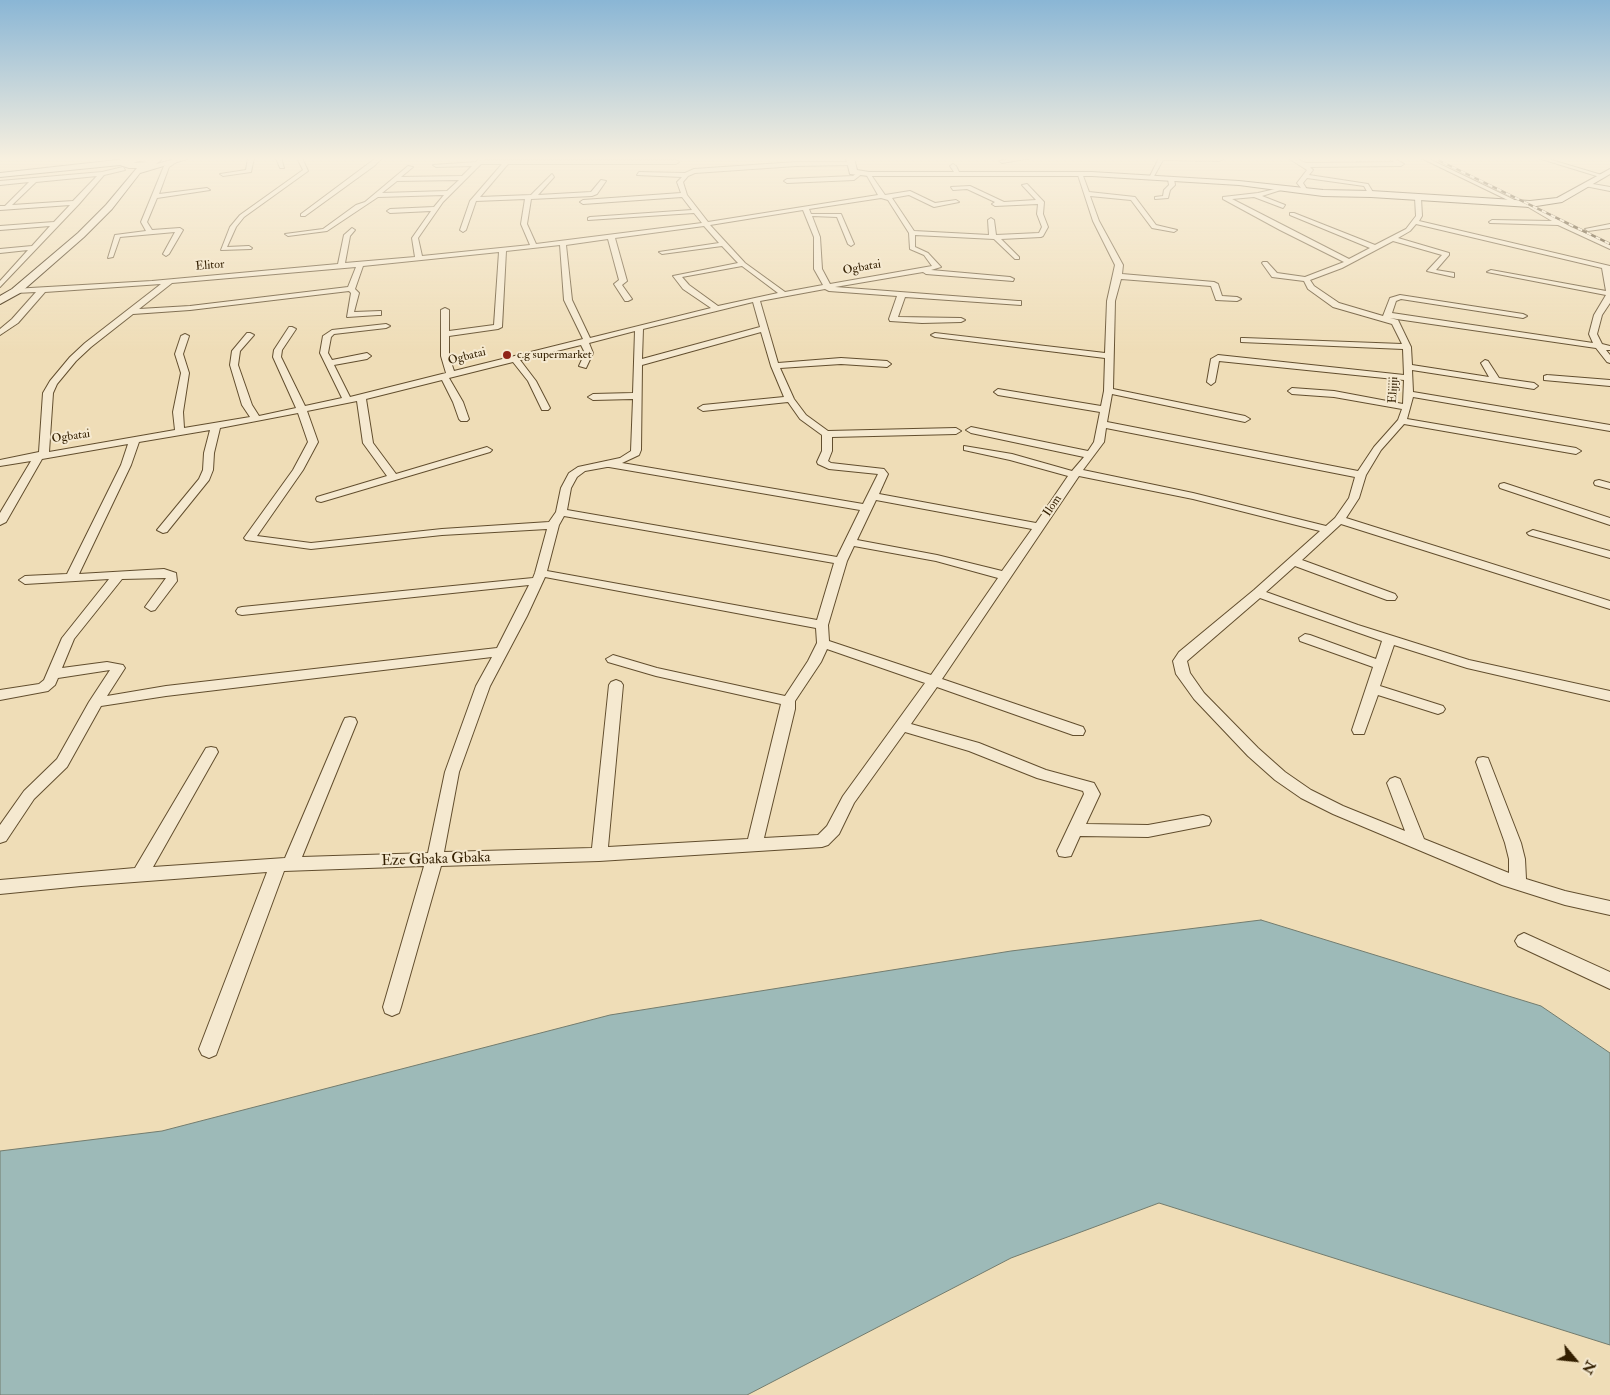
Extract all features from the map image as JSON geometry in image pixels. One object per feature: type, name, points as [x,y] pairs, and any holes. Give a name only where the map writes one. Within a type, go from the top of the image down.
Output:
[{"type":"main road","points":[[0,293],[84,223]]},
{"type":"main road","points":[[0,301],[16,291],[93,223]]},
{"type":"street","points":[[145,223],[149,231]]},
{"type":"street","points":[[236,223],[223,249],[249,248]]},
{"type":"street","points":[[288,234],[321,232],[334,223]]},
{"type":"street","points":[[419,258],[416,238],[426,223]]},
{"type":"street","points":[[463,230],[466,223]]},
{"type":"street","points":[[524,223],[534,246]]},
{"type":"street","name":"Elitor","points":[[16,291],[170,281],[360,264],[563,243],[717,223]]},
{"type":"street","points":[[811,223],[817,237],[818,269],[826,287],[832,290],[1018,303]]},
{"type":"street","points":[[844,223],[851,244]]},
{"type":"street","points":[[906,223],[912,233],[995,237],[1040,235],[1045,227],[1044,223]]},
{"type":"street","points":[[992,223],[995,237],[1017,258]]},
{"type":"street","points":[[1097,223],[1119,265],[1118,276],[1147,280],[1214,284],[1219,298],[1237,299]]},
{"type":"street","points":[[1151,223],[1154,227],[1174,230]]},
{"type":"street","points":[[1271,223],[1349,262]]},
{"type":"street","points":[[1314,223],[1376,248]]},
{"type":"street","points":[[1266,263],[1275,275],[1306,279],[1332,270],[1395,239],[1415,223]]},
{"type":"street","points":[[1421,223],[1604,267]]},
{"type":"street","points":[[1561,223],[1610,247]]},
{"type":"street","points":[[1574,223],[1610,239]]},
{"type":"street","points":[[0,228],[56,224]]},
{"type":"street","points":[[0,285],[56,224]]},
{"type":"street","points":[[706,224],[743,264],[784,294]]},
{"type":"street","points":[[1588,229],[1610,226]]},
{"type":"street","points":[[110,257],[117,236],[149,231],[180,230],[166,254]]},
{"type":"street","points":[[341,265],[347,235],[352,230]]},
{"type":"street","name":"Ogbatai","points":[[0,463],[42,454],[180,434],[256,419],[361,396],[756,299],[937,266],[926,254],[912,248],[912,233]]},
{"type":"street","points":[[611,237],[623,281],[618,284],[628,299]]},
{"type":"street","points":[[1395,239],[1447,254],[1431,271],[1452,274]]},
{"type":"street","points":[[563,243],[568,300],[586,341],[589,353],[583,366]]},
{"type":"street","points":[[662,252],[723,244]]},
{"type":"street","points":[[0,251],[33,248]]},
{"type":"street","points":[[444,334],[498,327],[503,249]]},
{"type":"street","points":[[1597,257],[1604,267],[1610,294],[1609,299],[1598,315],[1594,334],[1599,347],[1610,360]]},
{"type":"street","points":[[351,290],[360,264]]},
{"type":"street","points":[[716,308],[686,287],[677,276],[743,264]]},
{"type":"street","points":[[913,271],[1010,279]]},
{"type":"street","points":[[1491,272],[1610,294]]},
{"type":"street","name":"Ilom","points":[[848,800],[934,681],[1075,473],[1092,455],[1103,424],[1108,391],[1110,301],[1118,276]]},
{"type":"street","points":[[1306,279],[1311,287],[1336,305],[1610,348]]},
{"type":"street","points":[[0,522],[42,454],[48,393],[52,383],[88,345],[170,281]]},
{"type":"street","points":[[0,333],[15,320],[43,289]]},
{"type":"street","points":[[128,312],[190,308],[351,290]]},
{"type":"street","points":[[351,290],[355,292],[350,314],[378,313]]},
{"type":"street","points":[[902,294],[893,319],[922,321],[962,320]]},
{"type":"street","points":[[1387,314],[1393,300],[1400,297],[1522,316]]},
{"type":"street","points":[[754,845],[788,709],[788,701],[814,662],[823,643],[822,625],[841,561],[883,474],[882,472],[824,464],[822,462],[827,451],[828,440],[826,434],[803,417],[790,399],[775,366],[756,299]]},
{"type":"street","points":[[445,310],[445,356],[448,375],[464,419]]},
{"type":"street","points":[[1387,314],[1461,320]]},
{"type":"street","name":"Elijiji","points":[[1387,314],[1397,324],[1407,347],[1409,394],[1402,421],[1377,449],[1361,475],[1354,498],[1339,520],[1180,660],[1182,674],[1199,696],[1253,752],[1292,786],[1314,798],[1418,843]]},
{"type":"street","points":[[1598,315],[1610,317]]},
{"type":"street","points":[[347,399],[324,353],[327,336],[329,334],[386,326]]},
{"type":"street","points":[[392,1007],[434,861],[452,772],[483,686],[540,577],[553,525],[561,512],[562,499],[573,475],[582,468],[608,464],[630,456],[636,450],[639,328]]},
{"type":"street","points":[[292,329],[277,354],[301,408],[313,442],[298,470],[251,537],[253,540],[310,546],[442,532],[553,525]]},
{"type":"street","points":[[639,363],[764,329]]},
{"type":"street","points":[[250,335],[236,351],[234,365],[247,405],[256,419]]},
{"type":"street","points":[[935,335],[1108,356]]},
{"type":"street","points":[[180,434],[178,412],[185,374],[179,354],[185,336]]},
{"type":"street","points":[[1244,340],[1407,347]]},
{"type":"street","points":[[329,363],[367,356]]},
{"type":"street","points":[[1211,382],[1215,359],[1218,358],[1408,372],[1496,380],[1534,386]]},
{"type":"street","points":[[515,359],[532,381],[546,408]]},
{"type":"street","points":[[775,366],[841,361],[887,364]]},
{"type":"street","points":[[1486,363],[1496,380]]},
{"type":"street","points":[[1547,378],[1610,383]]},
{"type":"street","points":[[1108,391],[1245,419]]},
{"type":"street","points":[[1292,391],[1334,394],[1407,407]]},
{"type":"street","points":[[998,392],[1105,410]]},
{"type":"street","points":[[1409,394],[1610,428]]},
{"type":"street","points":[[361,396],[368,443],[394,478]]},
{"type":"street","points":[[593,397],[638,396]]},
{"type":"street","points":[[703,408],[790,399]]},
{"type":"street","points":[[1402,421],[1576,451]]},
{"type":"street","points":[[1103,424],[1361,475]]},
{"type":"street","points":[[163,530],[204,480],[208,470],[209,453],[215,427]]},
{"type":"street","points":[[971,430],[1092,455]]},
{"type":"street","points":[[826,434],[956,431]]},
{"type":"street","points":[[71,578],[126,465],[134,441]]},
{"type":"street","points":[[967,448],[1075,473],[1193,496],[1328,530]]},
{"type":"street","points":[[321,499],[487,450]]},
{"type":"street","points":[[608,464],[867,508]]},
{"type":"street","points":[[1504,486],[1610,522]]},
{"type":"street","points":[[874,496],[1038,527]]},
{"type":"street","points":[[561,512],[841,561]]},
{"type":"street","points":[[1339,520],[1610,605]]},
{"type":"street","points":[[1533,533],[1610,556]]},
{"type":"street","points":[[850,542],[937,558],[1006,576]]},
{"type":"street","points":[[1294,561],[1392,597]]},
{"type":"street","points":[[25,580],[164,573],[172,576],[171,581],[150,607]]},
{"type":"street","points":[[0,695],[43,688],[50,682],[73,631],[119,575]]},
{"type":"street","points":[[242,611],[540,577],[822,625]]},
{"type":"street","points":[[1258,593],[1389,640],[1467,664],[1610,696]]},
{"type":"street","points":[[1306,638],[1380,665]]},
{"type":"street","points":[[1359,730],[1389,640]]},
{"type":"street","points":[[823,643],[1078,731]]},
{"type":"street","points":[[96,702],[175,690],[501,652]]},
{"type":"street","points":[[613,659],[656,672],[788,701]]},
{"type":"street","points":[[0,837],[29,795],[62,763],[96,702],[118,668],[117,666],[107,666],[55,674]]},
{"type":"street","points":[[599,854],[616,685]]},
{"type":"street","points":[[1372,688],[1438,708]]},
{"type":"street","points":[[209,1049],[284,865],[350,722]]},
{"type":"street","points":[[901,726],[974,747],[1055,778],[1089,787],[1092,794],[1065,851]]},
{"type":"street","points":[[138,876],[211,752]]},
{"type":"street","points":[[1484,762],[1513,843],[1517,859],[1518,883]]},
{"type":"street","points":[[1395,783],[1418,843],[1518,883],[1565,898],[1610,908]]},
{"type":"street","name":"Eze Gbaka Gbaka","points":[[0,887],[81,879],[284,865],[599,854],[822,841],[833,830],[848,800]]},
{"type":"street","points":[[1075,830],[1148,831],[1203,820]]},
{"type":"street","points":[[1524,942],[1610,981]]},
{"type":"water","points":[[1261,920],[1541,1006],[1610,1053],[1610,1345],[1159,1203],[1011,1258],[747,1395],[0,1395],[0,1151],[162,1131],[610,1015],[1011,951]]},
{"type":"railway","points":[[1567,223],[1610,244]]},
{"type":"place","name":"c.g supermarket","points":[[507,355]]}]
